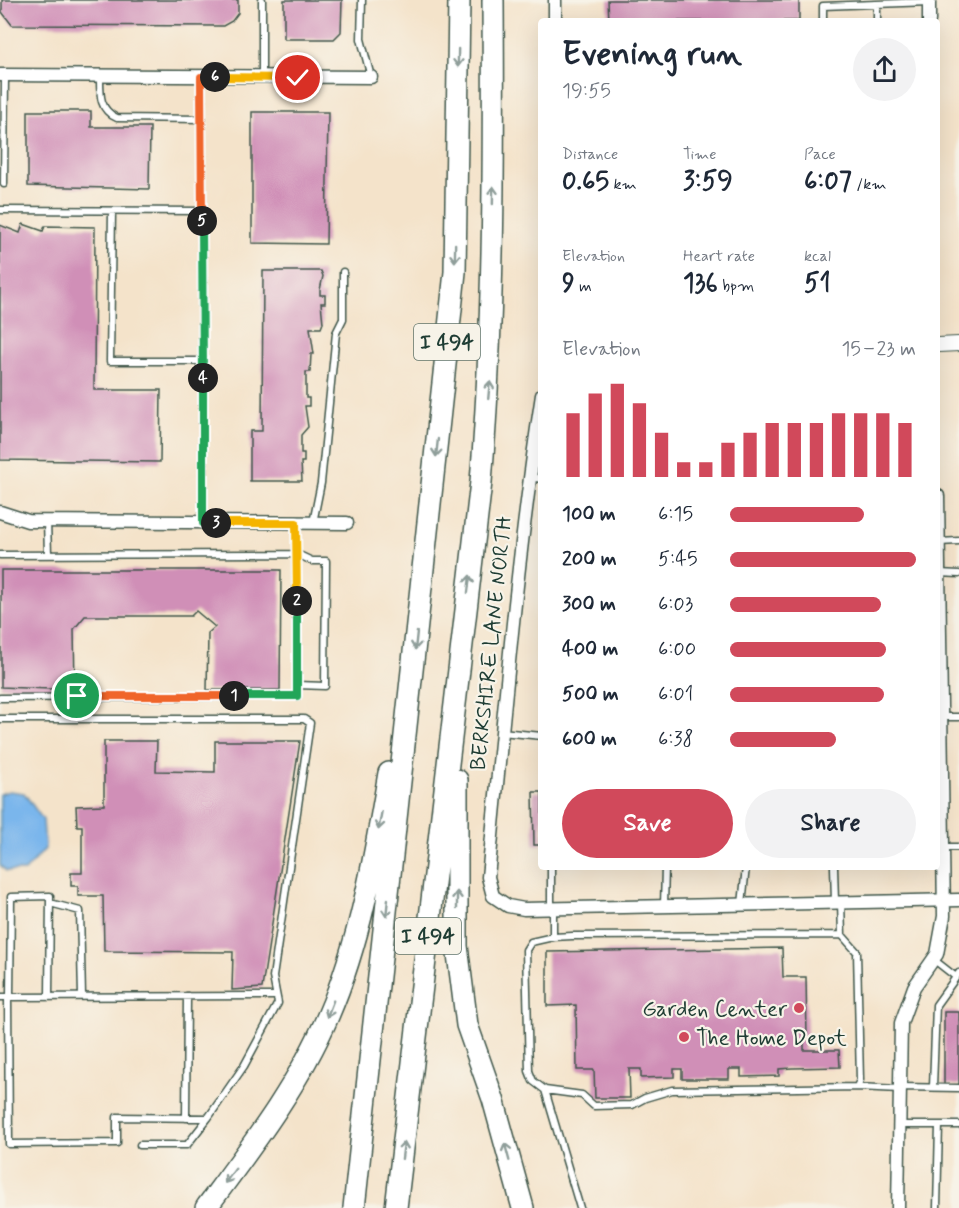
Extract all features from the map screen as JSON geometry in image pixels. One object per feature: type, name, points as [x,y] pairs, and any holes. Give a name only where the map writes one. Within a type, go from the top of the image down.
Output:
[{"type":"highway","name":"I 494","points":[[354,1208],[455,272],[459,0]]},
{"type":"highway","name":"I 494","points":[[396,1208],[481,482],[490,377],[494,172],[493,0]]},
{"type":"highway","points":[[460,663],[457,755],[457,946],[467,1025],[493,1099],[523,1208]]},
{"type":"highway","points":[[206,1208],[278,1109],[328,1017],[352,949],[378,837],[399,714],[412,683]]},
{"type":"street","points":[[555,0],[555,18]]},
{"type":"street","points":[[929,1],[929,18]]},
{"type":"street","points":[[2,75],[372,77]]},
{"type":"street","points":[[940,345],[959,344]]},
{"type":"street","name":"BERKSHIRE LANE NORTH","points":[[538,442],[501,732],[488,877],[493,896],[508,906],[524,909],[552,908]]},
{"type":"street","points":[[0,512],[28,521],[347,523]]},
{"type":"street","points":[[898,1208],[901,1023],[914,987],[933,959],[942,935],[944,900],[941,853],[940,661]]},
{"type":"street","points":[[552,908],[959,900]]},
{"type":"lane","points":[[262,0],[262,77]]},
{"type":"lane","points":[[362,0],[361,39],[372,77]]},
{"type":"lane","points":[[823,18],[823,6],[844,2],[877,4],[929,1]]},
{"type":"lane","points":[[877,4],[877,18]]},
{"type":"lane","points":[[2,75],[4,184]]},
{"type":"lane","points":[[100,76],[103,107],[108,114],[117,118],[202,119]]},
{"type":"lane","points":[[201,77],[203,523]]},
{"type":"lane","points":[[0,210],[202,211]]},
{"type":"lane","points":[[112,211],[110,361],[203,361]]},
{"type":"lane","points":[[313,523],[321,483],[336,333],[343,319],[343,272]]},
{"type":"lane","points":[[47,521],[48,554]]},
{"type":"lane","points":[[0,698],[297,696],[296,523]]},
{"type":"lane","points":[[940,542],[959,541]]},
{"type":"lane","points":[[0,555],[297,554],[312,561],[326,561],[326,686],[297,685]]},
{"type":"lane","points":[[940,573],[959,574]]},
{"type":"lane","points":[[942,717],[959,717]]},
{"type":"lane","points":[[0,719],[304,719],[310,723],[273,978],[278,1003],[244,1066],[187,1145],[140,1145]]},
{"type":"lane","points":[[501,732],[538,736]]},
{"type":"lane","points":[[941,853],[959,847]]},
{"type":"lane","points":[[551,870],[553,937]]},
{"type":"lane","points":[[664,906],[665,870]]},
{"type":"lane","points":[[742,904],[746,870]]},
{"type":"lane","points":[[834,870],[842,935],[857,952],[860,1080],[857,1087]]},
{"type":"lane","points":[[49,996],[50,896],[11,897],[6,997],[9,1144],[117,1143],[117,1117],[208,1118]]},
{"type":"lane","points":[[50,903],[80,911],[82,996]]},
{"type":"lane","points":[[842,935],[553,937],[531,942],[526,950],[529,1071],[533,1081],[545,1090],[582,1095],[594,1106],[632,1105],[645,1098],[672,1090],[959,1088]]},
{"type":"lane","points":[[933,959],[957,975],[936,1005],[933,1087]]},
{"type":"lane","points":[[186,1118],[187,996]]},
{"type":"lane","points":[[6,997],[276,996]]},
{"type":"lane","points":[[545,1090],[580,1208]]},
{"type":"lane","points":[[898,1125],[959,1125]]},
{"type":"lane","points":[[937,1208],[939,1125]]},
{"type":"water","points":[[9,791],[24,793],[43,820],[45,849],[25,871],[6,871],[0,865],[0,794]]},
{"type":"building","points":[[2,0],[238,0],[238,13],[232,21],[223,26],[12,25],[2,12]]},
{"type":"building","points":[[284,0],[342,0],[341,32],[334,39],[284,39]]},
{"type":"building","points":[[608,0],[799,0],[799,18],[609,18]]},
{"type":"building","points":[[28,111],[91,111],[91,127],[150,127],[149,189],[28,186]]},
{"type":"building","points":[[252,112],[328,112],[326,244],[252,243]]},
{"type":"building","points":[[23,224],[43,231],[45,226],[95,227],[94,390],[161,390],[160,462],[0,460],[0,225],[20,233]]},
{"type":"building","points":[[263,271],[321,271],[323,276],[320,295],[325,295],[325,303],[321,303],[323,323],[321,328],[310,328],[314,354],[311,354],[310,372],[306,372],[306,398],[309,398],[309,406],[305,406],[308,427],[301,435],[301,453],[304,453],[304,462],[301,462],[302,481],[250,481],[250,431],[262,431]]},
{"type":"building","points":[[1,570],[281,570],[280,690],[207,690],[208,633],[215,627],[196,611],[191,616],[85,616],[74,629],[75,690],[1,687]]},
{"type":"building","points":[[104,741],[157,741],[156,771],[215,772],[215,741],[300,741],[262,988],[232,990],[233,952],[104,951],[103,896],[78,896],[78,886],[71,886],[71,873],[82,873],[82,826],[77,826],[76,806],[104,805]]},
{"type":"building","points":[[533,792],[538,792],[538,845],[534,845]]},
{"type":"building","name":"The Home Depot","points":[[782,948],[783,977],[806,977],[807,1039],[804,1039],[804,1050],[839,1050],[840,1067],[779,1069],[779,1076],[741,1077],[741,1069],[729,1069],[729,1079],[682,1079],[682,1069],[674,1069],[674,1077],[641,1078],[641,1069],[629,1069],[630,1098],[595,1098],[594,1070],[577,1070],[576,1005],[547,1006],[547,952]]},
{"type":"building","points":[[944,1012],[959,1012],[959,1085],[944,1085]]},
{"type":"place","name":"Garden Center","points":[[799,1008]]},
{"type":"place","name":"The Home Depot","points":[[684,1037]]},
{"type":"route","points":[[77,696],[297,696],[296,523],[203,523],[201,77],[298,78]]}]
